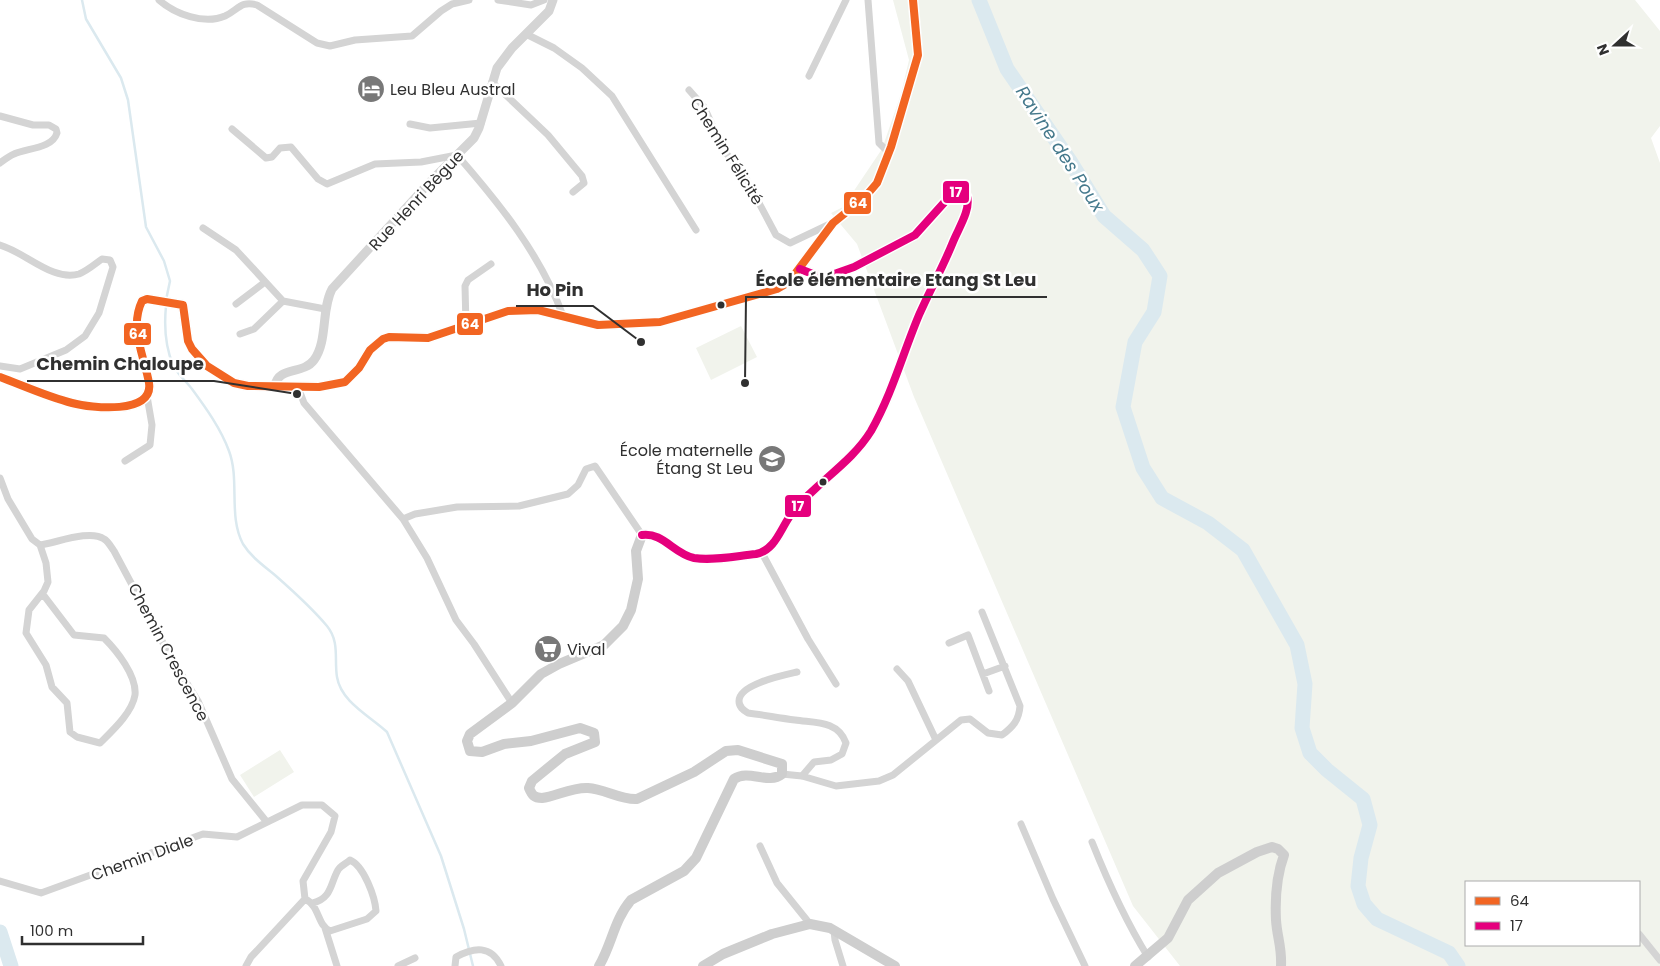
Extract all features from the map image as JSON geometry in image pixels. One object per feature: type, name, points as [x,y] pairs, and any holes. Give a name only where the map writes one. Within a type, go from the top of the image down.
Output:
[{"type":"main road","points":[[2,379],[77,404],[130,406],[142,402],[147,396],[149,384],[141,353],[136,319],[142,301],[152,298],[180,303],[185,308],[188,341],[192,349],[207,366],[234,383],[248,386],[318,387],[345,382],[359,368],[370,350],[389,337],[428,338],[518,309],[538,310],[598,325],[660,322],[777,289],[790,282],[833,222],[865,197],[877,183],[889,153],[918,56],[913,0]]},
{"type":"main road","points":[[599,966],[618,917],[626,906],[632,900],[684,871],[696,858],[734,779],[739,776],[749,775],[769,778],[778,777],[782,774],[782,764],[751,753],[726,751],[667,786],[637,799],[629,799],[596,789],[585,788],[550,797],[536,798],[529,788],[532,781],[565,754],[591,745],[596,737],[594,733],[580,728],[531,742],[504,744],[482,752],[470,751],[467,740],[470,734],[512,703],[541,674],[559,664],[604,645],[624,626],[631,610],[638,578],[636,551],[642,535],[657,536],[692,558],[762,553],[774,544],[799,505],[845,464],[871,430],[893,385],[920,314],[946,260],[967,208],[967,196],[957,192],[951,195],[915,235],[838,275],[823,278],[800,269]]},
{"type":"main road","points":[[1135,966],[1148,957],[1168,938],[1188,900],[1218,873],[1257,852],[1272,847],[1278,849],[1284,855],[1280,867],[1276,912],[1282,947],[1281,966]]},
{"type":"main road","points":[[703,966],[723,954],[772,934],[810,924],[834,931],[895,966]]},
{"type":"street","points":[[159,0],[181,13],[206,19],[226,16],[240,5],[249,3],[257,5],[317,43],[330,46],[355,40],[412,36],[452,4],[469,0]]},
{"type":"street","points":[[498,0],[531,6],[544,0]]},
{"type":"street","name":"Rue Henri Bègue","points":[[275,386],[278,376],[300,369],[314,361],[319,350],[325,309],[332,289],[342,276],[474,138],[481,123],[492,82],[503,59],[552,7],[553,0]]},
{"type":"street","points":[[809,76],[846,0]]},
{"type":"street","points":[[868,0],[879,143],[889,153]]},
{"type":"street","points":[[526,34],[554,48],[589,74],[612,96],[696,230]]},
{"type":"street","points":[[492,82],[548,135],[582,176],[584,183],[573,192]]},
{"type":"street","name":"Chemin Félicité","points":[[689,90],[704,107],[724,151],[742,171],[776,235],[790,243],[833,222]]},
{"type":"street","points":[[0,116],[33,125],[49,125],[56,129],[57,133],[52,141],[13,154],[0,163]]},
{"type":"street","points":[[410,124],[430,128],[481,123]]},
{"type":"street","points":[[232,129],[266,158],[272,157],[280,148],[291,147],[318,179],[327,184],[375,164],[421,162],[457,155],[492,197],[542,269],[553,289],[563,316]]},
{"type":"street","points":[[203,228],[236,250],[282,301],[325,309]]},
{"type":"street","points":[[0,245],[66,276],[81,274],[102,259],[110,260],[113,267],[99,313],[85,336],[66,350],[20,369],[0,366]]},
{"type":"street","points":[[466,326],[465,286],[468,280],[491,264]]},
{"type":"street","points":[[236,304],[265,282]]},
{"type":"street","points":[[240,334],[254,329],[282,301]]},
{"type":"street","points":[[298,387],[304,403],[403,519],[427,558],[456,620],[512,703]]},
{"type":"street","points":[[125,460],[150,445],[152,425],[147,396]]},
{"type":"street","points":[[403,519],[415,514],[457,507],[519,506],[568,494],[578,485],[586,469],[594,466],[642,535]]},
{"type":"street","points":[[0,478],[8,499],[32,539],[40,545],[46,563],[48,582],[41,595],[29,610],[26,633],[46,665],[52,687],[67,704],[70,732],[77,738],[100,743],[114,729],[134,700],[135,694],[132,681],[122,660],[104,638],[74,635],[46,597],[41,595]]},
{"type":"street","name":"Chemin Crescence","points":[[40,545],[70,538],[96,535],[104,539],[114,551],[170,656],[198,701],[232,779],[266,822]]},
{"type":"street","points":[[762,553],[808,639],[836,684]]},
{"type":"street","points":[[782,774],[802,776],[836,786],[879,781],[893,775],[965,719],[970,719],[988,733],[1002,735],[1017,721],[1020,706],[982,612]]},
{"type":"street","points":[[949,643],[968,635],[989,691]]},
{"type":"street","points":[[983,674],[1004,666]]},
{"type":"street","points":[[898,669],[908,681],[936,740]]},
{"type":"street","points":[[797,672],[747,689],[741,694],[739,699],[742,709],[748,713],[796,721],[817,721],[830,726],[841,734],[846,743],[842,754],[831,760],[814,762],[802,776]]},
{"type":"street","name":"Chemin Diale","points":[[0,881],[41,893],[203,834],[237,837],[302,805],[322,805],[335,816],[331,832],[303,881],[305,898]]},
{"type":"street","points":[[1021,824],[1053,899],[1085,966]]},
{"type":"street","points":[[1092,842],[1129,927],[1148,957]]},
{"type":"street","points":[[760,846],[777,883],[810,924]]},
{"type":"street","points":[[313,903],[323,899],[331,890],[338,868],[350,860],[356,863],[373,898],[376,911],[367,919],[334,931],[325,928]]},
{"type":"street","points":[[246,966],[250,957],[305,898],[313,903],[325,928],[337,966]]},
{"type":"street","points":[[834,931],[834,940],[843,966]]},
{"type":"street","points":[[1640,935],[1660,960]]},
{"type":"street","points":[[455,966],[456,957],[470,950],[490,952],[501,966]]},
{"type":"street","points":[[398,966],[415,958]]},
{"type":"shaded area","points":[[893,0],[1635,0],[1660,31],[1660,126],[1651,138],[1660,163],[1660,966],[1180,966],[1133,906],[914,397],[857,244],[831,213],[843,207],[882,149],[901,94],[909,60]]},
{"type":"shaded area","points":[[741,326],[757,357],[711,380],[696,348]]},
{"type":"shaded area","points":[[280,750],[294,772],[254,797],[240,775]]},
{"type":"waterway","points":[[82,0],[86,19],[121,78],[128,100],[146,227],[164,261],[170,281],[166,300]]},
{"type":"waterway","name":"Ravine des Poux","points":[[979,0],[1007,69],[1070,161],[1104,216],[1143,250],[1160,276],[1154,312],[1135,342],[1123,407],[1143,468],[1162,498],[1208,523],[1243,550],[1297,645],[1305,684],[1302,728],[1310,753],[1327,770],[1363,799],[1370,825],[1361,858],[1358,886],[1364,904],[1377,919],[1449,953],[1458,966]]},
{"type":"waterway","points":[[166,306],[166,336],[168,351],[173,365],[208,411],[229,451],[234,474],[236,522],[243,544],[254,557],[296,594],[327,626],[334,638],[337,677],[344,694],[357,708],[387,732],[441,856],[464,929],[473,966]]},
{"type":"waterway","points":[[0,932],[11,966]]},
{"type":"transit line","name":"64","points":[[0,377],[54,398],[81,405],[120,407],[132,405],[142,400],[148,393],[149,383],[139,342],[137,321],[142,301],[147,299],[183,305],[188,341],[192,349],[207,366],[234,383],[248,386],[319,387],[345,382],[359,368],[370,350],[383,339],[389,337],[428,338],[508,311],[538,310],[598,325],[660,322],[777,289],[789,282],[833,223],[865,197],[877,183],[891,147],[918,55],[913,0]]},
{"type":"transit line","name":"17","points":[[642,535],[656,537],[687,556],[701,559],[756,554],[763,552],[772,544],[799,505],[853,454],[871,431],[891,388],[919,315],[963,219],[967,207],[967,196],[957,192],[951,195],[915,235],[854,267],[823,278],[800,269]]},
{"type":"place","name":"Leu Bleu Austral","points":[[371,89]]},
{"type":"place","name":"Ho Pin","points":[[641,342]]},
{"type":"place","name":"École élémentaire Etang St Leu","points":[[745,383]]},
{"type":"place","name":"Chemin Chaloupe","points":[[297,394]]},
{"type":"place","name":"École maternelle Étang St Leu","points":[[772,459]]},
{"type":"place","name":"Vival","points":[[548,649]]}]
